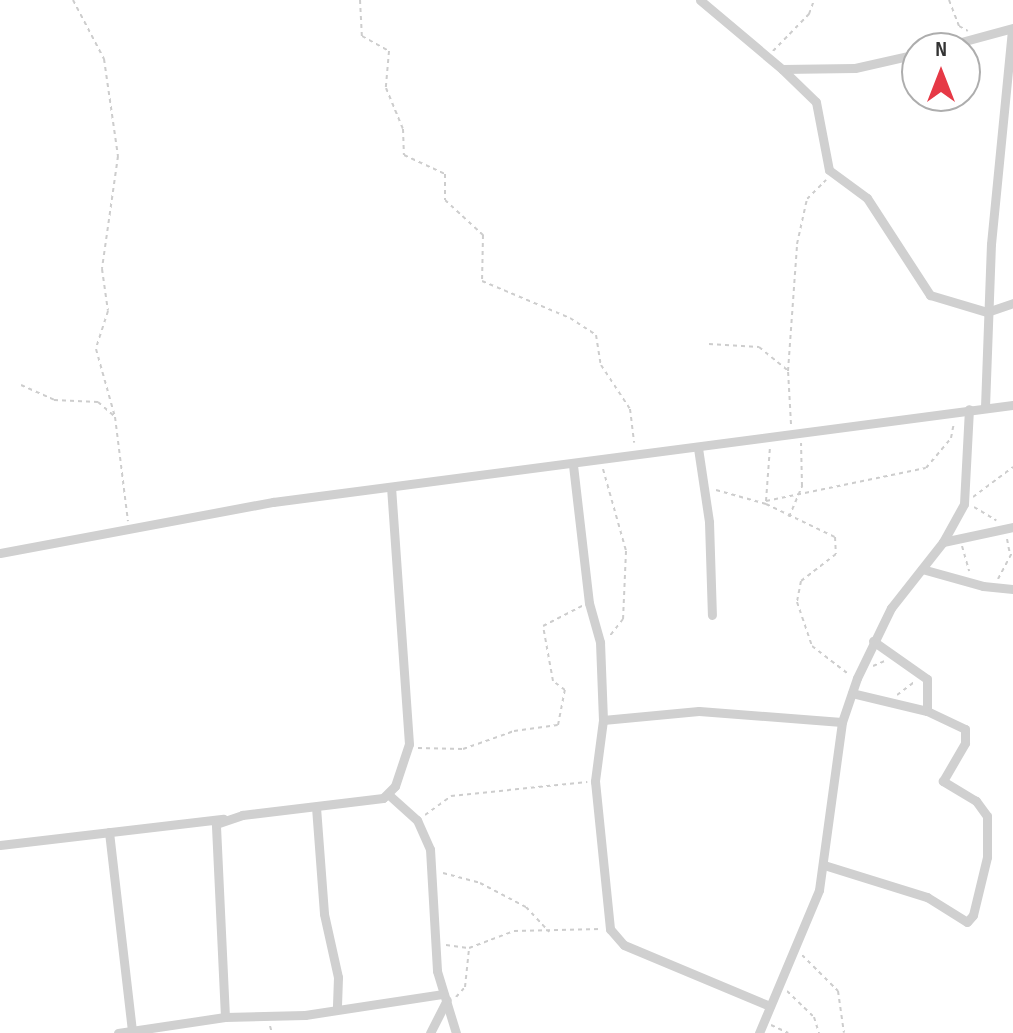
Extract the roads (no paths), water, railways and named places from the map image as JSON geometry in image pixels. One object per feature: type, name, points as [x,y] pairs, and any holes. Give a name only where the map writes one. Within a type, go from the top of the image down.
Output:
[{"type":"street","points":[[700,0],[816,102],[826,162],[834,175],[867,198],[930,295],[987,312],[1013,303]]},
{"type":"street","points":[[981,36],[1012,28],[987,312],[985,407]]},
{"type":"street","points":[[782,69],[855,68],[901,58]]},
{"type":"street","points":[[0,553],[131,531],[273,502],[391,489],[1013,405]]},
{"type":"street","points":[[759,1033],[796,950],[824,865],[842,722],[852,693],[873,641],[943,542],[964,502],[969,409]]},
{"type":"street","points":[[698,448],[704,484],[712,615]]},
{"type":"street","points":[[573,465],[589,603],[601,652],[603,720],[595,781],[610,929],[624,945],[770,1006]]},
{"type":"street","points":[[389,795],[409,749],[391,489]]},
{"type":"street","points":[[943,542],[960,541],[1008,527]]},
{"type":"street","points":[[922,569],[969,583],[1013,589]]},
{"type":"street","points":[[873,641],[922,672],[929,688],[927,711]]},
{"type":"street","points":[[824,865],[901,887],[970,920],[987,857],[987,816],[976,801],[943,781],[967,732],[927,711],[852,693]]},
{"type":"street","points":[[603,720],[699,711],[842,722]]},
{"type":"street","points":[[0,845],[223,819],[389,795]]},
{"type":"street","points":[[389,795],[417,820],[432,865],[433,942],[456,1033]]},
{"type":"street","points":[[316,807],[324,914],[338,977],[337,1009]]},
{"type":"street","points":[[223,819],[216,824],[213,845],[225,1017]]},
{"type":"street","points":[[109,832],[132,1032]]},
{"type":"street","points":[[118,1033],[225,1017],[445,997]]},
{"type":"street","points":[[430,1033],[445,997]]}]
